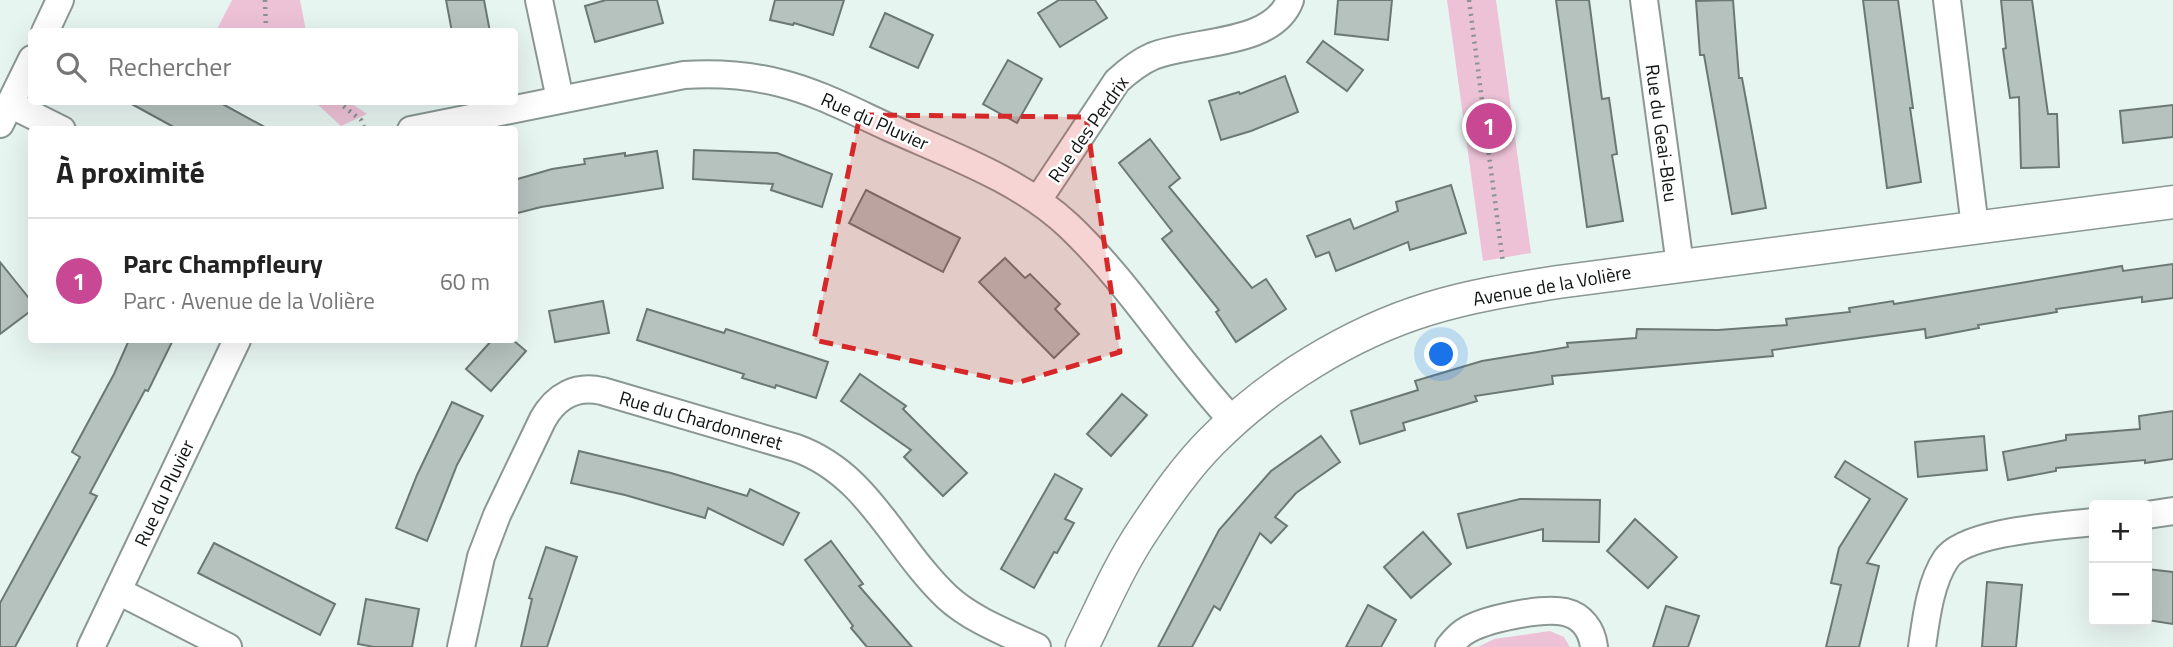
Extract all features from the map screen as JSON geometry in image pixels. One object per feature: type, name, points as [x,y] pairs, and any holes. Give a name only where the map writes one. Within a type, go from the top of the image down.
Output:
[{"type":"street","points":[[47,28],[60,0]]},
{"type":"street","points":[[539,0],[560,99]]},
{"type":"street","name":"Rue des Perdrix","points":[[1038,200],[1118,81],[1134,66],[1154,55],[1263,30],[1282,16],[1290,0]]},
{"type":"street","name":"Rue du Geai-Bleu","points":[[1644,0],[1680,265]]},
{"type":"street","points":[[1947,0],[1975,227]]},
{"type":"street","points":[[28,67],[5,114],[48,126]]},
{"type":"street","name":"Rue du Pluvier","points":[[430,126],[684,75],[729,75],[779,82],[826,99],[1008,183],[1038,200],[1067,224],[1096,254],[1198,383],[1233,421]]},
{"type":"street","name":"Avenue de la Volière","points":[[1082,647],[1120,570],[1144,529],[1195,460],[1233,421],[1313,362],[1343,345],[1410,315],[1505,291],[1680,265],[2173,202]]},
{"type":"street","name":"Rue du Pluvier","points":[[91,647],[236,343]]},
{"type":"street","name":"Rue du Chardonneret","points":[[461,647],[481,557],[538,430],[555,402],[569,393],[585,388],[796,447],[820,457],[851,480],[935,584],[956,604],[1037,647]]},
{"type":"street","points":[[2152,513],[2173,511]]},
{"type":"street","points":[[1922,647],[1937,578],[1952,552],[1990,537],[2089,523]]},
{"type":"street","points":[[118,591],[228,647]]},
{"type":"street","points":[[1448,647],[1464,632],[1487,621],[1563,611],[1586,624],[1594,647]]},
{"type":"path","points":[[265,0],[266,28]]},
{"type":"path","points":[[1469,0],[1503,259]]},
{"type":"path","points":[[342,105],[361,120],[363,126]]},
{"type":"highlighted area","points":[[860,115],[1086,117],[1120,352],[1016,383],[814,340]]},
{"type":"shaded area","points":[[232,0],[300,0],[305,28],[218,28]]},
{"type":"shaded area","points":[[1447,0],[1496,0],[1531,253],[1483,261]]},
{"type":"shaded area","points":[[318,105],[354,105],[367,114],[341,126]]},
{"type":"shaded area","points":[[1550,631],[1564,637],[1570,647],[1478,647],[1494,639]]},
{"type":"building","points":[[446,0],[484,0],[489,28],[451,28]]},
{"type":"building","points":[[606,0],[657,0],[663,23],[595,42],[585,6]]},
{"type":"building","points":[[775,0],[844,0],[833,35],[794,23],[793,25],[770,20]]},
{"type":"building","points":[[1059,0],[1095,0],[1107,18],[1060,47],[1038,13]]},
{"type":"building","points":[[1338,0],[1392,0],[1388,40],[1335,34]]},
{"type":"building","points":[[1556,0],[1589,0],[1602,99],[1609,98],[1617,154],[1612,155],[1623,221],[1587,227]]},
{"type":"building","points":[[1733,0],[1739,78],[1742,78],[1766,208],[1732,214],[1704,55],[1700,55],[1696,1]]},
{"type":"building","points":[[1863,0],[1898,0],[1921,182],[1887,188]]},
{"type":"building","points":[[2001,0],[2032,0],[2048,114],[2057,114],[2059,167],[2021,168],[2019,97],[2010,98],[2003,49],[2006,48]]},
{"type":"building","points":[[885,13],[933,35],[918,68],[870,47]]},
{"type":"building","points":[[1323,41],[1363,70],[1347,91],[1307,62]]},
{"type":"building","points":[[1008,60],[1042,79],[1017,123],[983,104]]},
{"type":"building","points":[[1285,76],[1298,112],[1221,140],[1209,101],[1239,92],[1240,94]]},
{"type":"building","points":[[133,105],[224,105],[263,126],[172,126]]},
{"type":"building","points":[[2173,105],[2173,137],[2123,143],[2120,111]]},
{"type":"building","points":[[1150,139],[1180,178],[1169,187],[1252,288],[1266,279],[1286,309],[1236,342],[1216,312],[1219,310],[1162,239],[1172,231],[1119,163]]},
{"type":"building","points":[[694,150],[777,153],[832,174],[822,207],[771,190],[773,184],[693,179]]},
{"type":"building","points":[[657,151],[663,188],[518,213],[518,179],[552,169],[585,164],[584,159],[625,153],[625,156]]},
{"type":"building","points":[[1451,185],[1466,233],[1410,250],[1408,242],[1336,271],[1329,252],[1316,257],[1307,236],[1350,219],[1354,229],[1398,211],[1396,202]]},
{"type":"building","points":[[866,190],[960,238],[943,272],[849,223]]},
{"type":"building","points":[[1005,258],[1025,278],[1030,274],[1060,304],[1055,309],[1079,334],[1054,358],[979,282]]},
{"type":"building","points":[[0,262],[28,297],[28,313],[0,334]]},
{"type":"building","points":[[2173,264],[2173,298],[2142,302],[2142,297],[2056,309],[2057,312],[1978,325],[1979,328],[1926,338],[1925,329],[1772,350],[1773,356],[1552,376],[1553,384],[1475,396],[1477,401],[1403,423],[1405,430],[1360,444],[1351,411],[1418,390],[1415,381],[1482,361],[1568,347],[1567,343],[1636,338],[1637,329],[1718,330],[1787,325],[1786,319],[1850,312],[1849,308],[1893,301],[1894,304],[2122,266],[2123,271]]},
{"type":"building","points":[[603,301],[609,333],[555,342],[549,311]]},
{"type":"building","points":[[647,309],[724,333],[726,329],[828,362],[816,398],[776,385],[775,388],[742,378],[744,374],[637,340]]},
{"type":"building","points":[[128,343],[172,343],[148,391],[145,390],[90,493],[97,496],[15,647],[0,647],[0,603],[80,457],[72,452]]},
{"type":"building","points":[[489,343],[517,343],[526,351],[491,391],[466,369]]},
{"type":"building","points":[[860,374],[906,406],[903,409],[967,473],[943,496],[904,457],[911,450],[841,401]]},
{"type":"building","points":[[1122,394],[1147,415],[1111,456],[1087,434]]},
{"type":"building","points":[[452,402],[483,416],[457,465],[427,541],[396,528],[417,475]]},
{"type":"building","points":[[2173,411],[2173,459],[2056,468],[2056,471],[2008,480],[2003,452],[2066,440],[2066,435],[2140,429],[2139,416]]},
{"type":"building","points":[[1321,436],[1340,462],[1296,493],[1275,517],[1287,526],[1271,543],[1260,533],[1220,610],[1214,606],[1192,647],[1158,647],[1219,530],[1271,471]]},
{"type":"building","points":[[1984,436],[1987,470],[1918,477],[1915,442]]},
{"type":"building","points":[[579,451],[671,473],[747,496],[750,489],[799,513],[783,545],[708,508],[705,518],[571,483]]},
{"type":"building","points":[[1845,461],[1907,499],[1867,563],[1879,566],[1859,647],[1826,647],[1841,585],[1831,583],[1839,548],[1870,499],[1835,477]]},
{"type":"building","points":[[1055,474],[1082,489],[1065,519],[1074,523],[1034,588],[1001,569]]},
{"type":"building","points":[[1520,499],[1600,500],[1599,542],[1543,541],[1543,529],[1467,548],[1458,514]]},
{"type":"building","points":[[1635,519],[1677,557],[1648,588],[1607,551]]},
{"type":"building","points":[[1423,532],[1451,564],[1411,598],[1384,567]]},
{"type":"building","points":[[831,541],[863,584],[859,586],[912,647],[867,647],[851,628],[853,626],[805,560]]},
{"type":"building","points":[[214,543],[335,604],[320,635],[198,573]]},
{"type":"building","points":[[546,547],[577,557],[547,647],[521,647],[532,599],[529,598]]},
{"type":"building","points":[[2152,570],[2173,572],[2173,624],[2152,621]]},
{"type":"building","points":[[1987,582],[2022,585],[2016,647],[1982,647]]},
{"type":"building","points":[[366,599],[419,609],[412,647],[374,647],[358,644]]},
{"type":"building","points":[[1368,605],[1396,620],[1381,647],[1346,647]]},
{"type":"building","points":[[1666,606],[1699,616],[1688,647],[1653,647]]},
{"type":"place","name":"Parc Champfleury","points":[[1489,126]]}]
